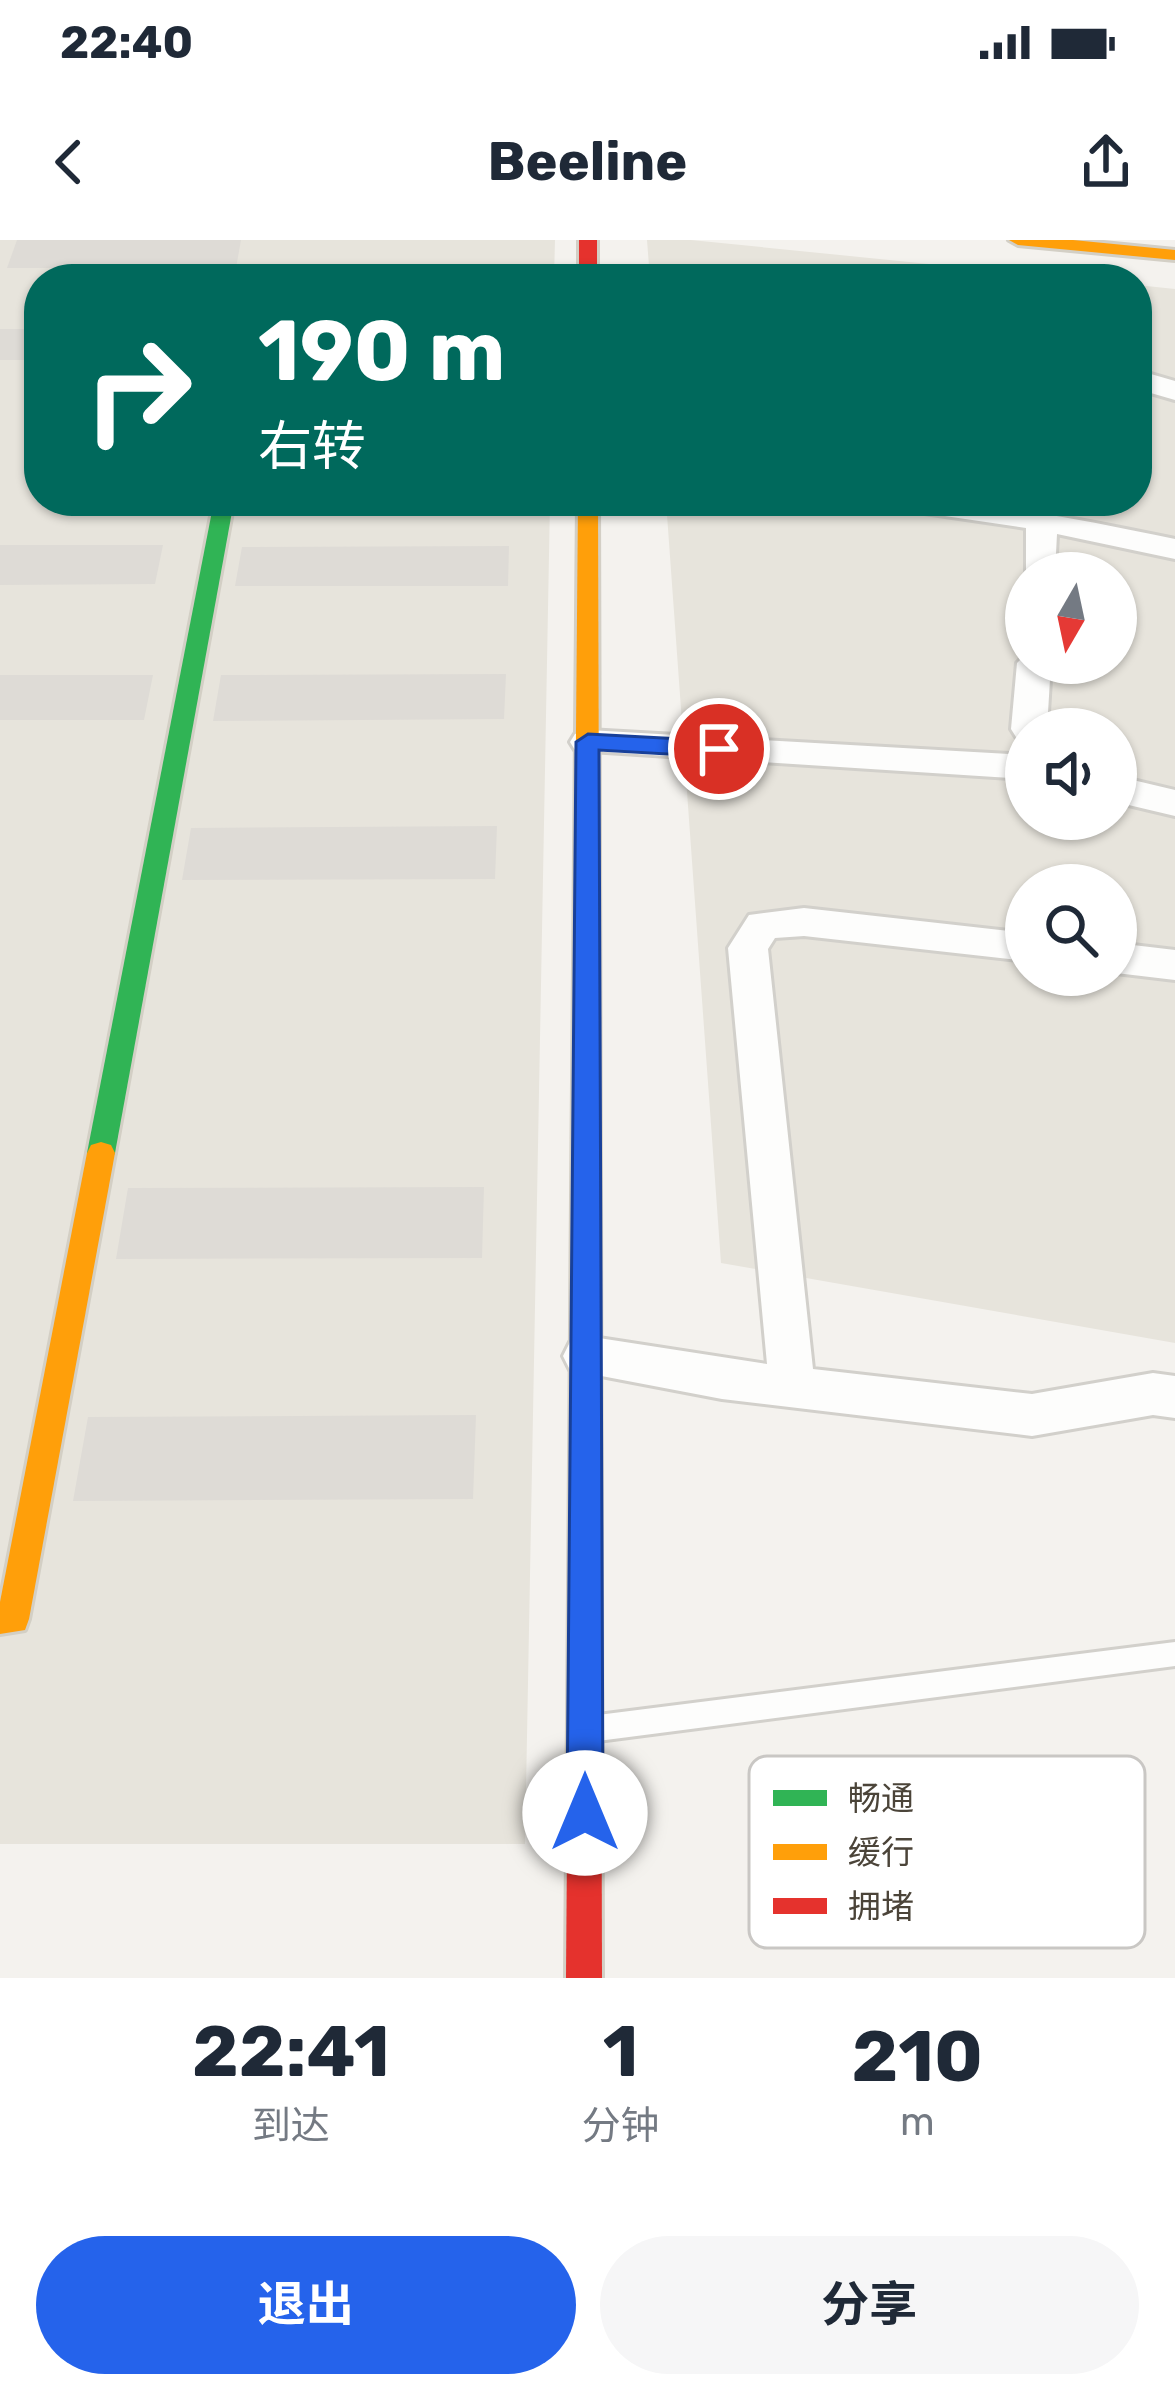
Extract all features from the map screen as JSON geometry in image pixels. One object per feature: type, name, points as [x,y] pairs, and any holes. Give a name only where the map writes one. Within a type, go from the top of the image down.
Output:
[{"type":"street","points":[[1018,240],[1175,255]]},
{"type":"street","points":[[0,1619],[13,1619],[221,516]]},
{"type":"street","points":[[584,1978],[588,516]]},
{"type":"street","points":[[1009,516],[1175,549]]},
{"type":"street","points":[[1118,537],[1119,516]]},
{"type":"street","points":[[1040,552],[1042,521]]},
{"type":"street","points":[[588,742],[1005,766]]},
{"type":"street","points":[[1137,793],[1175,803]]},
{"type":"street","points":[[792,1387],[748,948],[763,925],[804,922],[1005,945]]},
{"type":"street","points":[[1137,960],[1175,965]]},
{"type":"street","points":[[586,1356],[792,1387],[1032,1415],[1154,1394],[1175,1397]]},
{"type":"lane","points":[[585,1730],[1175,1654]]},
{"type":"shaded area","points":[[0,240],[555,240],[554,264],[24,264],[24,516],[550,516],[525,1844],[0,1844]]},
{"type":"shaded area","points":[[647,240],[691,240],[929,264],[649,264]]},
{"type":"shaded area","points":[[1152,287],[1175,289],[1175,1343],[721,1263],[667,516],[1152,516]]},
{"type":"building","points":[[17,240],[241,240],[237,264],[24,264],[24,268],[7,268]]},
{"type":"building","points":[[0,329],[24,329],[24,360],[0,360]]},
{"type":"building","points":[[0,545],[163,545],[155,584],[0,585]]},
{"type":"building","points":[[509,546],[508,586],[235,586],[242,547]]},
{"type":"building","points":[[506,674],[504,719],[213,721],[221,675]]},
{"type":"building","points":[[0,675],[153,675],[144,720],[0,720]]},
{"type":"building","points":[[497,826],[495,879],[182,880],[191,828]]},
{"type":"building","points":[[484,1187],[482,1258],[116,1259],[128,1188]]},
{"type":"building","points":[[476,1415],[473,1499],[73,1501],[88,1417]]},
{"type":"traffic: fast","points":[[101,1153],[221,516]]},
{"type":"traffic: slow","points":[[1018,240],[1175,255]]},
{"type":"traffic: slow","points":[[586,1197],[588,516]]},
{"type":"traffic: slow","points":[[0,1619],[13,1619],[101,1153]]},
{"type":"traffic: jam","points":[[588,240],[588,264]]},
{"type":"traffic: jam","points":[[584,1978],[586,1197]]},
{"type":"route","points":[[585,1813],[588,742],[719,749]]}]
